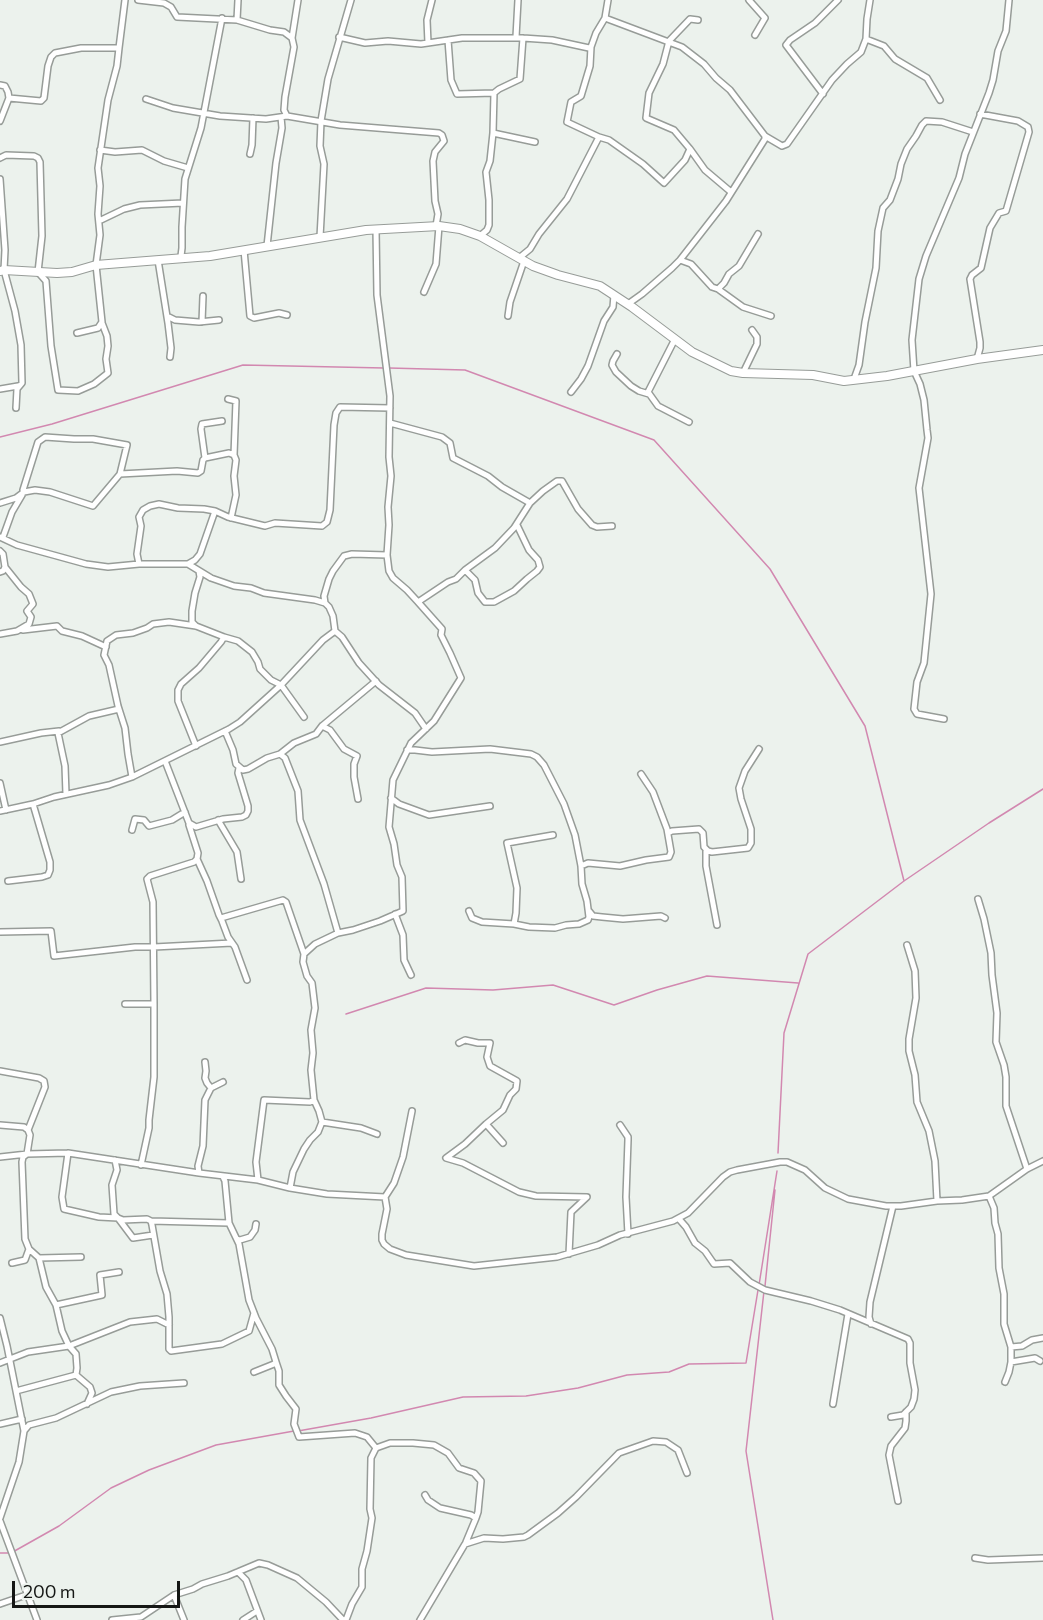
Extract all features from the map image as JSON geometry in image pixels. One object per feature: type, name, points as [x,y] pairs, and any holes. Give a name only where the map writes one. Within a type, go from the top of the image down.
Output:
[{"type":"street","points":[[0,158],[6,155],[34,156],[40,162],[42,236],[38,272],[46,281],[51,346],[58,390],[78,391],[94,384],[108,373],[107,336],[102,322],[96,265],[100,235],[98,168],[108,100],[117,66],[125,0]]},
{"type":"street","points":[[138,0],[164,3],[171,7],[177,17],[237,20],[284,32],[292,38]]},
{"type":"street","points":[[237,20],[238,0]]},
{"type":"street","points":[[267,246],[276,163],[294,47],[292,38],[298,0]]},
{"type":"street","points":[[320,237],[324,164],[320,146],[321,120],[328,79],[351,0]]},
{"type":"street","points":[[428,44],[427,20],[432,0]]},
{"type":"street","points":[[516,37],[519,0]]},
{"type":"street","points":[[608,0],[605,18],[591,47],[590,66],[581,96],[571,102],[567,122],[609,140],[643,164],[664,183],[685,160],[690,149]]},
{"type":"street","points":[[749,0],[765,18],[755,35]]},
{"type":"street","points":[[823,94],[786,45],[815,23],[838,0]]},
{"type":"street","points":[[605,18],[682,47],[704,64],[730,90],[765,136],[782,146],[786,144],[832,81],[861,52],[866,39],[870,0]]},
{"type":"street","points":[[944,718],[917,714],[914,709],[916,682],[924,663],[931,594],[919,488],[927,430],[924,400],[914,371],[912,340],[919,279],[926,256],[959,178],[961,166],[993,80],[998,51],[1006,31],[1009,0]]},
{"type":"street","points":[[174,259],[181,256],[185,179],[201,128],[222,18]]},
{"type":"street","points":[[698,20],[690,19],[669,41],[663,64],[650,93],[646,118],[674,130],[705,170],[731,192]]},
{"type":"street","points":[[339,37],[365,43],[388,41],[428,44],[462,38],[516,37],[591,47]]},
{"type":"street","points":[[448,40],[451,80],[457,94],[494,93],[520,79],[523,38]]},
{"type":"street","points":[[866,39],[884,46],[895,59],[927,78],[940,100]]},
{"type":"street","points":[[9,98],[41,101],[44,98],[48,66],[51,57],[56,53],[81,48],[119,48]]},
{"type":"street","points":[[0,85],[5,86],[9,98],[0,121]]},
{"type":"street","points":[[480,236],[489,225],[486,172],[490,161],[493,133],[494,93]]},
{"type":"street","points":[[147,99],[173,108],[204,113],[266,119],[284,116],[321,120],[340,125],[442,135],[444,141],[435,152],[433,161],[438,214],[436,264],[424,292]]},
{"type":"street","points":[[977,359],[981,348],[970,279],[981,268],[990,228],[999,213],[1006,211],[1029,132],[1028,127],[1018,121],[980,114]]},
{"type":"street","points":[[250,154],[253,118]]},
{"type":"street","points":[[854,380],[859,365],[876,268],[878,231],[883,208],[890,200],[907,149],[922,124],[926,122],[942,122],[973,132]]},
{"type":"street","points":[[493,133],[535,142]]},
{"type":"street","points":[[628,304],[680,260],[738,184],[765,136]]},
{"type":"street","points":[[508,316],[522,260],[567,199],[599,137]]},
{"type":"street","points":[[100,150],[115,153],[142,150],[164,161],[188,168]]},
{"type":"street","points":[[0,179],[5,250],[2,271],[15,311],[21,345],[22,383],[18,386],[0,389]]},
{"type":"street","points":[[99,221],[124,209],[140,205],[183,203]]},
{"type":"street","points":[[2,271],[72,272],[96,265],[210,256],[376,229],[449,226],[480,236],[533,266],[600,286],[692,352],[731,372],[813,375],[834,380],[854,380],[1043,350]]},
{"type":"street","points":[[304,954],[315,944],[338,933],[380,921],[403,911],[402,877],[389,827],[393,780],[411,743],[434,721],[461,678],[441,634],[442,629],[388,571],[390,408],[388,373],[377,295],[376,229]]},
{"type":"street","points":[[718,289],[729,274],[739,266],[758,234]]},
{"type":"street","points":[[244,250],[250,316],[255,318],[279,313],[286,315]]},
{"type":"street","points":[[158,260],[171,348],[170,357]]},
{"type":"street","points":[[680,260],[691,264],[712,287],[743,307],[771,316]]},
{"type":"street","points":[[571,392],[588,366],[604,321],[613,307],[614,295]]},
{"type":"street","points":[[202,322],[203,296]]},
{"type":"street","points":[[167,316],[175,320],[202,322],[219,320]]},
{"type":"street","points":[[77,333],[98,328],[102,322]]},
{"type":"street","points":[[743,373],[757,344],[757,337],[752,330]]},
{"type":"street","points":[[675,339],[648,392],[658,406],[689,422]]},
{"type":"street","points":[[617,354],[612,365],[623,380],[639,391],[651,395]]},
{"type":"street","points":[[16,408],[18,386]]},
{"type":"street","points":[[228,399],[236,401],[234,476],[236,495],[231,518]]},
{"type":"street","points":[[139,564],[137,554],[141,526],[139,517],[143,510],[159,504],[215,511],[231,518],[265,526],[275,524],[322,526],[327,522],[330,510],[336,413],[340,407],[390,408]]},
{"type":"street","points":[[120,474],[177,471],[198,473],[201,471],[205,458],[202,424],[222,421]]},
{"type":"street","points":[[390,423],[442,436],[450,443],[453,458],[488,476],[530,503]]},
{"type":"street","points":[[0,503],[23,493],[35,490],[50,492],[93,506],[120,474],[127,446],[125,443],[45,437],[38,442],[23,493],[1,537],[16,545],[86,564],[108,567],[139,564],[188,564],[200,554],[215,511]]},
{"type":"street","points":[[205,458],[229,453],[234,455]]},
{"type":"street","points":[[417,602],[447,582],[456,579],[495,548],[517,525],[530,503],[543,490],[557,481],[562,482],[578,509],[592,525],[612,526]]},
{"type":"street","points":[[465,570],[475,580],[478,593],[485,602],[494,602],[514,591],[540,567],[517,525]]},
{"type":"street","points":[[0,550],[5,567],[29,594],[33,604],[27,611],[31,617],[29,624],[17,631]]},
{"type":"street","points":[[325,603],[324,596],[329,579],[344,556],[352,554],[387,555]]},
{"type":"street","points":[[188,564],[211,578],[234,586],[325,603],[333,615],[335,631],[342,637],[359,663],[375,681],[415,713],[426,729]]},
{"type":"street","points":[[0,572],[5,567]]},
{"type":"street","points":[[196,626],[192,622],[192,611],[200,577],[199,571]]},
{"type":"street","points":[[132,777],[125,728],[110,665],[104,655],[107,641],[116,635],[133,633],[153,624],[169,622],[196,626],[238,641],[258,662],[260,669],[271,680],[281,685],[304,717]]},
{"type":"street","points":[[0,634],[57,626],[62,631],[82,636],[106,647]]},
{"type":"street","points":[[0,783],[3,811],[109,785],[132,777],[240,722],[281,685],[323,640],[335,631]]},
{"type":"street","points":[[196,746],[178,701],[178,690],[224,637]]},
{"type":"street","points":[[239,768],[248,770],[267,758],[280,754],[294,743],[316,734],[322,726],[375,681]]},
{"type":"street","points":[[0,742],[59,731],[88,716],[119,709]]},
{"type":"street","points":[[322,726],[330,730],[344,750],[357,756],[354,764],[354,777],[358,799]]},
{"type":"street","points":[[59,731],[58,736],[65,766],[66,794]]},
{"type":"street","points":[[189,823],[196,827],[218,820],[242,817],[248,811],[238,773],[239,768],[225,731]]},
{"type":"street","points":[[706,849],[712,852],[732,851],[748,848],[751,843],[750,824],[739,788],[745,771],[759,749]]},
{"type":"street","points":[[407,750],[432,752],[504,750],[531,754],[544,765],[564,804],[575,836],[582,884],[589,911],[588,920],[579,924],[549,928],[529,927],[482,922],[472,918],[469,911]]},
{"type":"street","points":[[280,754],[285,758],[298,790],[300,820],[324,884],[338,933]]},
{"type":"street","points":[[165,761],[189,823],[198,853],[197,859],[248,980]]},
{"type":"street","points":[[581,866],[588,863],[620,866],[669,857],[671,852],[668,833],[653,792],[641,774]]},
{"type":"street","points":[[391,798],[399,804],[429,815],[490,806]]},
{"type":"street","points":[[8,881],[42,877],[48,875],[50,870],[50,862],[33,804]]},
{"type":"street","points":[[132,830],[135,819],[144,820],[149,826],[172,820],[184,812]]},
{"type":"street","points":[[218,820],[237,852],[241,879]]},
{"type":"street","points":[[668,833],[699,829],[703,833],[706,866],[717,925]]},
{"type":"street","points":[[514,924],[517,888],[507,843],[553,835]]},
{"type":"street","points":[[141,1165],[149,1128],[154,1077],[153,902],[147,879],[197,859]]},
{"type":"street","points":[[978,899],[991,953],[997,1013],[996,1042],[1006,1077],[1006,1106],[1027,1169]]},
{"type":"street","points":[[221,918],[283,900],[286,902],[304,954],[303,962],[307,976],[312,983],[315,1008],[311,1030],[314,1053],[312,1070],[314,1100],[322,1122],[318,1132],[304,1149],[293,1172],[290,1188]]},
{"type":"street","points":[[589,911],[593,916],[602,917],[624,919],[661,916],[665,918]]},
{"type":"street","points":[[395,914],[403,935],[404,960],[411,975]]},
{"type":"street","points":[[0,932],[51,931],[54,956],[135,946],[232,943]]},
{"type":"street","points":[[907,945],[915,972],[916,998],[909,1051],[915,1075],[917,1102],[929,1131],[935,1161],[937,1201]]},
{"type":"street","points":[[125,1004],[154,1004]]},
{"type":"street","points":[[459,1043],[465,1040],[490,1043],[487,1057],[490,1066],[517,1081],[516,1089],[510,1095],[504,1110],[446,1158],[463,1163],[519,1192],[536,1196],[587,1197],[571,1212],[569,1254]]},
{"type":"street","points":[[205,1062],[205,1078],[211,1088]]},
{"type":"street","points":[[0,1071],[39,1078],[44,1081],[45,1087],[28,1130],[30,1141],[27,1154],[23,1157],[22,1162],[25,1239],[29,1250],[39,1258],[46,1287],[56,1305],[62,1331],[69,1346],[76,1354],[76,1375]]},
{"type":"street","points":[[199,1173],[205,1100],[211,1088],[223,1082]]},
{"type":"street","points":[[258,1180],[256,1162],[264,1100],[310,1102],[314,1100]]},
{"type":"street","points":[[412,1111],[403,1157],[385,1197],[387,1209],[382,1240],[390,1249],[406,1255],[474,1266],[537,1260],[569,1254],[678,1219],[688,1213],[730,1172],[780,1162],[795,1164],[825,1188],[848,1199],[907,1206],[989,1196],[1027,1169],[1043,1161]]},
{"type":"street","points":[[322,1122],[361,1128],[377,1134]]},
{"type":"street","points":[[486,1124],[503,1143]]},
{"type":"street","points":[[0,1125],[24,1127],[28,1130]]},
{"type":"street","points":[[620,1125],[628,1137],[626,1197],[628,1234]]},
{"type":"street","points":[[0,1157],[68,1153],[224,1177],[258,1180],[327,1194],[385,1197]]},
{"type":"street","points":[[68,1153],[62,1197],[64,1209],[99,1217],[229,1223]]},
{"type":"street","points":[[115,1160],[117,1170],[112,1185],[114,1214],[133,1238],[153,1235]]},
{"type":"street","points":[[224,1177],[229,1223],[240,1248],[249,1300],[273,1349],[279,1371],[279,1385],[296,1409],[294,1424],[299,1437],[356,1433],[368,1437],[376,1448]]},
{"type":"street","points":[[989,1196],[994,1208],[998,1233],[999,1268],[1004,1294],[1004,1324],[1011,1347],[1011,1362],[1005,1382]]},
{"type":"street","points":[[871,1324],[869,1309],[893,1206]]},
{"type":"street","points":[[678,1219],[686,1227],[698,1248],[705,1251],[714,1264],[730,1263],[750,1282],[763,1289],[811,1301],[905,1336],[910,1343],[910,1363],[915,1390],[911,1407],[899,1416],[891,1417]]},
{"type":"street","points":[[151,1221],[160,1271],[167,1294],[169,1349],[171,1351],[222,1344],[245,1334],[251,1328],[254,1313]]},
{"type":"street","points":[[237,1239],[250,1237],[256,1224]]},
{"type":"street","points":[[12,1263],[26,1259],[29,1250]]},
{"type":"street","points":[[39,1258],[81,1257]]},
{"type":"street","points":[[56,1305],[102,1295],[100,1275],[119,1272]]},
{"type":"street","points":[[833,1404],[848,1314]]},
{"type":"street","points":[[0,1318],[24,1431],[19,1461],[0,1519],[37,1620]]},
{"type":"street","points":[[0,1363],[28,1352],[69,1346],[130,1322],[157,1319],[169,1325]]},
{"type":"street","points":[[1011,1347],[1022,1346],[1032,1340],[1043,1338]]},
{"type":"street","points":[[1011,1362],[1035,1358],[1040,1361]]},
{"type":"street","points":[[254,1372],[276,1362]]},
{"type":"street","points":[[16,1391],[76,1375]]},
{"type":"street","points":[[76,1375],[90,1386],[92,1393],[87,1404]]},
{"type":"street","points":[[24,1431],[29,1425],[56,1418],[111,1392],[140,1386],[184,1383]]},
{"type":"street","points":[[898,1501],[889,1455],[891,1446],[905,1428],[906,1412]]},
{"type":"street","points":[[0,1424],[22,1419]]},
{"type":"street","points":[[465,1544],[484,1538],[503,1539],[528,1535],[576,1497],[620,1453],[642,1444],[653,1441],[666,1442],[678,1450],[687,1473]]},
{"type":"street","points":[[112,1620],[141,1617],[174,1595],[254,1564],[268,1565],[300,1581],[345,1620],[362,1587],[362,1569],[372,1518],[370,1509],[372,1458],[376,1448],[390,1443],[413,1443],[434,1445],[448,1453],[459,1468],[474,1473],[481,1481],[478,1512],[465,1544],[420,1620]]},
{"type":"street","points":[[425,1496],[440,1508],[476,1518]]},
{"type":"street","points":[[975,1558],[988,1560],[1043,1558]]},
{"type":"street","points":[[238,1572],[246,1580],[261,1620]]},
{"type":"street","points":[[0,1604],[26,1595]]},
{"type":"street","points":[[174,1595],[184,1620]]},
{"type":"street","points":[[243,1620],[257,1611]]},
{"type":"waterway","points":[[0,437],[52,424],[243,365],[384,368]]},
{"type":"waterway","points":[[389,368],[465,370],[654,440],[770,569],[865,726],[904,881]]},
{"type":"waterway","points":[[778,1153],[784,1033],[808,954],[904,881],[1043,789]]},
{"type":"waterway","points":[[346,1014],[426,988],[493,990],[553,985],[614,1005],[707,976],[798,983]]},
{"type":"waterway","points":[[759,1285],[777,1171]]},
{"type":"waterway","points":[[765,1286],[775,1190]]},
{"type":"waterway","points":[[298,1431],[371,1418],[463,1397],[526,1396],[578,1388],[627,1375],[669,1372],[689,1364],[746,1363],[758,1290]]},
{"type":"waterway","points":[[764,1291],[746,1451],[773,1620]]},
{"type":"waterway","points":[[0,1553],[11,1553],[59,1526],[111,1488],[149,1470],[216,1445],[294,1431]]}]
